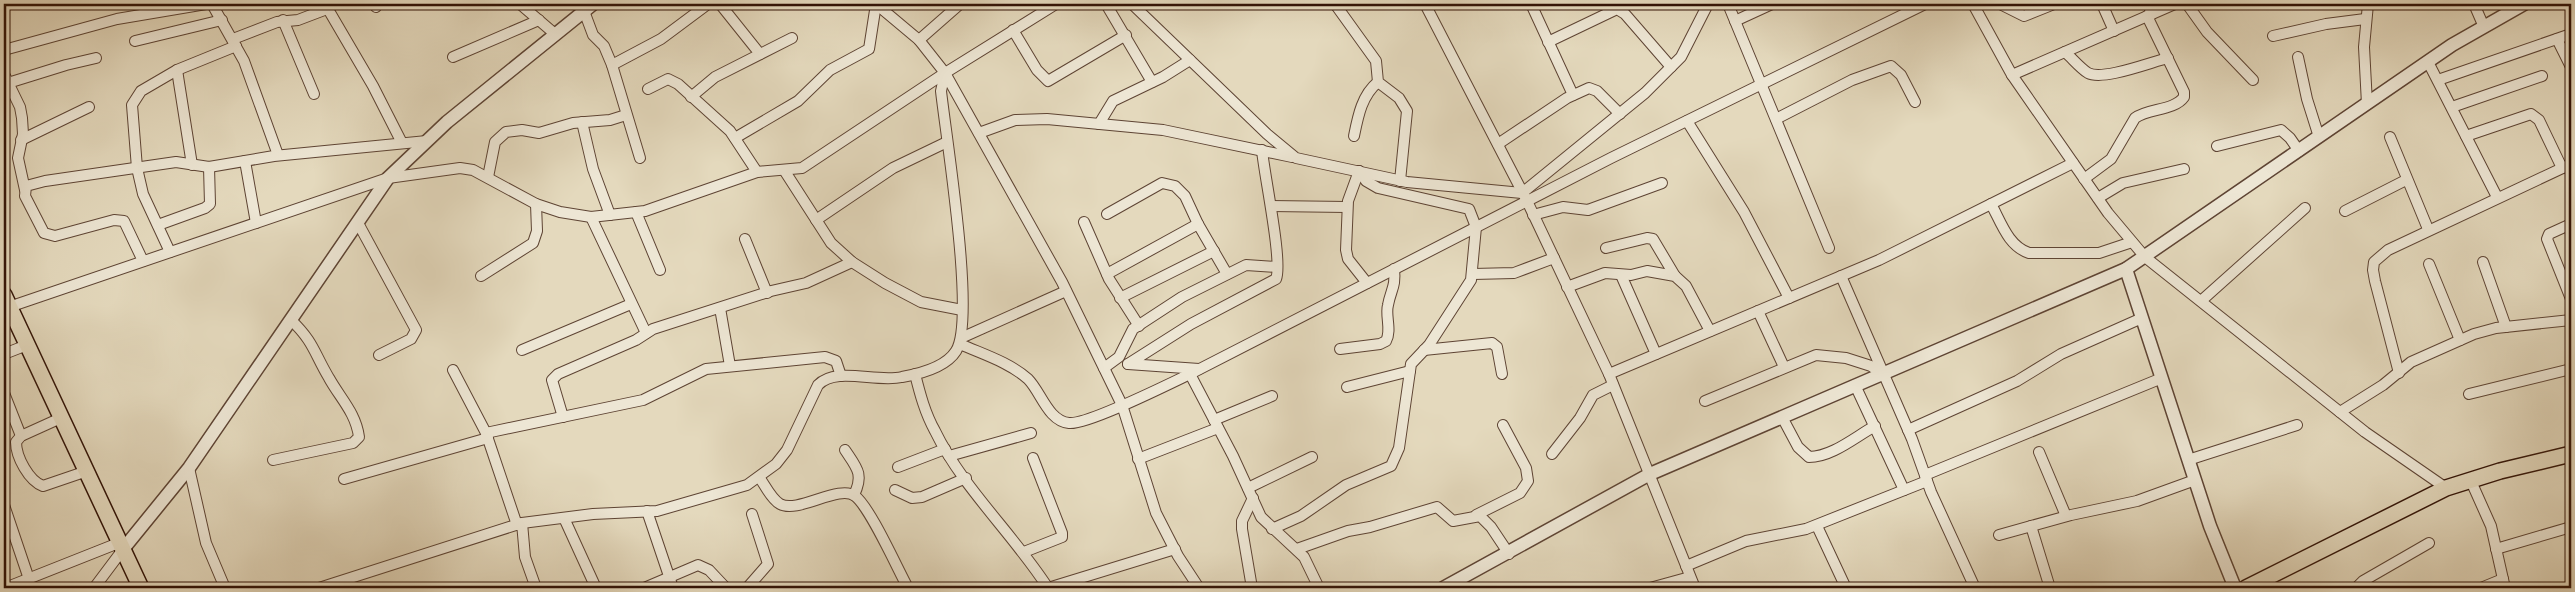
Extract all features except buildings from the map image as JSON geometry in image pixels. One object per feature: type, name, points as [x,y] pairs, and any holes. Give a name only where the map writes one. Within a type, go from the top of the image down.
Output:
[{"type":"main road","points":[[6,301],[63,417],[141,588]]},
{"type":"main road","points":[[2246,588],[2446,488],[2470,479],[2571,454]]},
{"type":"street","points":[[4,5],[10,4]]},
{"type":"street","points":[[4,50],[117,19],[206,4]]},
{"type":"street","points":[[212,4],[235,42],[278,155]]},
{"type":"street","points":[[520,4],[555,34]]},
{"type":"street","points":[[612,65],[661,39],[708,4]]},
{"type":"street","points":[[720,4],[760,54]]},
{"type":"street","points":[[876,4],[919,40],[945,73],[1108,366],[1156,513],[1175,550],[1199,588]]},
{"type":"street","points":[[736,138],[798,101],[830,70],[869,49],[876,4]]},
{"type":"street","points":[[919,40],[960,4]]},
{"type":"street","points":[[1035,4],[1036,15]]},
{"type":"street","points":[[6,301],[144,261],[388,178],[460,168],[473,170],[536,204],[560,212],[591,217],[636,212],[757,172],[802,168],[945,73],[1056,4]]},
{"type":"street","points":[[1106,4],[1152,82]]},
{"type":"street","points":[[1132,4],[1267,134],[1296,158]]},
{"type":"street","points":[[1335,4],[1376,61],[1378,82],[1400,98],[1407,111],[1400,181]]},
{"type":"street","points":[[1425,4],[1525,197],[1609,374],[1695,588]]},
{"type":"street","points":[[1531,4],[1573,94]]},
{"type":"street","points":[[979,133],[1014,120],[1047,119],[1163,130],[1400,181],[1525,197],[1645,93],[1671,67],[1691,41],[1708,4]]},
{"type":"street","points":[[1728,4],[1830,248]]},
{"type":"street","points":[[1735,21],[1772,4]]},
{"type":"street","points":[[960,341],[1012,368],[1028,380],[1060,420],[1077,422],[1122,405],[1195,372],[1476,228],[1525,197],[1687,121],[1925,4]]},
{"type":"street","points":[[1973,4],[2012,75],[2084,179],[2145,257],[2365,432],[2446,488]]},
{"type":"street","points":[[2000,4],[2024,16],[2054,4]]},
{"type":"street","points":[[2102,4],[2114,31]]},
{"type":"street","points":[[2012,75],[2114,31],[2149,11],[2175,4]]},
{"type":"street","points":[[2187,4],[2207,32],[2253,80]]},
{"type":"street","points":[[2367,104],[2366,19],[2368,4]]},
{"type":"street","points":[[2474,4],[2484,27]]},
{"type":"street","points":[[1443,588],[1509,554],[1650,474],[2126,269],[2428,62],[2524,4]]},
{"type":"street","points":[[170,252],[143,194],[137,168],[132,105],[142,91],[177,70],[235,42],[283,20],[298,20],[326,6],[373,86],[402,142]]},
{"type":"street","points":[[94,588],[122,545],[189,468],[388,178],[447,122],[588,7],[594,34],[604,46],[612,65],[640,158]]},
{"type":"street","points":[[1548,42],[1617,9],[1625,14],[1671,67]]},
{"type":"street","points":[[2084,179],[2111,159],[2135,118],[2141,114],[2182,101],[2184,92],[2149,11]]},
{"type":"street","points":[[2273,36],[2326,24],[2366,19]]},
{"type":"street","points":[[135,41],[222,20]]},
{"type":"street","points":[[283,20],[314,94]]},
{"type":"street","points":[[453,57],[539,20]]},
{"type":"street","points":[[1013,30],[1037,70],[1048,81],[1126,35]]},
{"type":"street","points":[[2438,80],[2571,34]]},
{"type":"street","points":[[691,97],[715,77],[792,38]]},
{"type":"street","points":[[2557,39],[2571,67]]},
{"type":"street","points":[[2065,52],[2088,73],[2094,75],[2114,72],[2168,58]]},
{"type":"street","points":[[2298,57],[2307,100],[2319,137]]},
{"type":"street","points":[[96,58],[6,79],[22,118],[18,158],[25,196],[42,230],[48,235],[55,236],[120,220],[127,225],[144,261]]},
{"type":"street","points":[[1099,124],[1113,101],[1152,82],[1190,60]]},
{"type":"street","points":[[2428,62],[2497,197]]},
{"type":"street","points":[[1776,119],[1852,80],[1891,66],[1902,75],[1915,102]]},
{"type":"street","points":[[177,70],[192,165]]},
{"type":"street","points":[[319,588],[519,524],[564,518],[657,511],[746,485],[776,464],[787,450],[818,385],[832,376],[871,379],[900,378],[915,374],[944,361],[954,353],[960,341],[963,283],[940,91],[945,73]]},
{"type":"street","points":[[2452,108],[2542,76]]},
{"type":"street","points":[[648,89],[668,79],[678,84],[736,138],[757,172]]},
{"type":"street","points":[[1354,136],[1368,92],[1378,82]]},
{"type":"street","points":[[1498,144],[1573,94],[1593,88],[1620,114]]},
{"type":"street","points":[[21,140],[89,107]]},
{"type":"street","points":[[2399,372],[2372,270],[2374,262],[2379,256],[2428,229],[2567,166],[2538,120],[2531,114],[2466,136]]},
{"type":"street","points":[[488,177],[495,142],[506,132],[522,130],[539,133],[582,122],[626,116]]},
{"type":"street","points":[[1687,121],[1744,212],[1789,298]]},
{"type":"street","points":[[582,122],[593,170],[610,215]]},
{"type":"street","points":[[2217,146],[2281,130],[2290,138],[2299,151]]},
{"type":"street","points":[[2390,138],[2428,229]]},
{"type":"street","points":[[25,190],[29,184],[34,182],[176,162],[209,167],[278,155],[427,141]]},
{"type":"street","points":[[816,220],[892,168],[947,142]]},
{"type":"street","points":[[1128,364],[1191,324],[1270,283],[1278,274],[1271,206],[1262,150]]},
{"type":"street","points":[[245,161],[256,223]]},
{"type":"street","points":[[1609,374],[1879,260],[2073,163]]},
{"type":"street","points":[[158,225],[205,208],[210,204],[209,167]]},
{"type":"street","points":[[784,170],[831,243],[852,262],[885,283],[921,302],[962,310]]},
{"type":"street","points":[[2098,198],[2123,183],[2184,170]]},
{"type":"street","points":[[1359,171],[1347,207],[1346,255],[1367,283]]},
{"type":"street","points":[[1272,529],[1301,516],[1346,485],[1391,466],[1399,448],[1410,371],[1414,358],[1424,350],[1466,290],[1473,274],[1476,228],[1469,210],[1378,188],[1366,181],[1359,171]]},
{"type":"street","points":[[2345,210],[2406,180]]},
{"type":"street","points":[[1107,214],[1162,183],[1167,182],[1175,186],[1185,196],[1198,224],[1227,274]]},
{"type":"street","points":[[1533,215],[1563,207],[1588,210],[1662,183]]},
{"type":"street","points":[[481,276],[534,243],[537,230],[536,204]]},
{"type":"street","points":[[1992,204],[2008,237],[2023,251],[2029,253],[2099,254],[2132,242]]},
{"type":"street","points":[[1271,206],[1347,207]]},
{"type":"street","points":[[2201,302],[2305,208]]},
{"type":"street","points":[[636,212],[660,270]]},
{"type":"street","points":[[591,217],[646,333]]},
{"type":"street","points":[[1084,222],[1107,274],[1138,326]]},
{"type":"street","points":[[358,223],[416,330],[411,339],[379,355]]},
{"type":"street","points":[[1107,274],[1198,224]]},
{"type":"street","points":[[2571,224],[2549,234],[2547,239],[2571,300]]},
{"type":"street","points":[[1606,248],[1647,238],[1653,239],[1675,276],[1686,286],[1710,331]]},
{"type":"street","points":[[745,239],[767,292]]},
{"type":"street","points":[[1120,298],[1214,250]]},
{"type":"street","points":[[1473,274],[1514,273],[1554,258]]},
{"type":"street","points":[[563,417],[553,389],[553,377],[636,340],[646,333],[767,292],[806,283],[852,262]]},
{"type":"street","points":[[2483,262],[2506,327]]},
{"type":"street","points":[[2429,264],[2460,340]]},
{"type":"street","points":[[1108,366],[1123,352],[1130,333],[1182,297],[1246,265],[1277,267]]},
{"type":"street","points":[[1340,349],[1380,344],[1386,341],[1389,331],[1388,304],[1394,287],[1394,269]]},
{"type":"street","points":[[2126,269],[2188,460],[2235,588]]},
{"type":"street","points":[[1567,286],[1605,273],[1621,275],[1647,271],[1675,276]]},
{"type":"street","points":[[1621,275],[1656,354]]},
{"type":"street","points":[[1841,276],[1882,374],[1908,430],[1926,478],[1975,588]]},
{"type":"street","points":[[960,341],[1066,291]]},
{"type":"street","points":[[522,350],[631,304]]},
{"type":"street","points":[[720,308],[730,366]]},
{"type":"street","points":[[1758,311],[1784,367]]},
{"type":"street","points":[[1908,430],[2017,381],[2061,354],[2142,318]]},
{"type":"street","points":[[273,460],[353,443],[360,437],[348,406],[328,376],[319,356],[308,338],[290,320]]},
{"type":"street","points":[[2340,412],[2383,385],[2416,360],[2460,340],[2506,327],[2571,320]]},
{"type":"street","points":[[1424,350],[1492,343],[1497,347],[1502,374]]},
{"type":"street","points":[[4,354],[28,345]]},
{"type":"street","points":[[1705,401],[1804,358],[1823,354],[1871,366],[1882,374]]},
{"type":"street","points":[[344,479],[487,435],[643,400],[700,372],[730,366],[824,357],[836,361],[841,376]]},
{"type":"street","points":[[1108,366],[1128,364],[1195,372]]},
{"type":"street","points":[[2469,394],[2571,368]]},
{"type":"street","points":[[453,370],[487,435],[519,524],[525,557],[536,588]]},
{"type":"street","points":[[1346,387],[1410,371]]},
{"type":"street","points":[[1195,372],[1216,424],[1261,517],[1272,529],[1297,549],[1308,564],[1319,588]]},
{"type":"street","points":[[915,374],[927,414],[947,453],[1024,552],[1048,588],[1175,550]]},
{"type":"street","points":[[1686,566],[1746,541],[1817,526],[2162,378]]},
{"type":"street","points":[[1552,454],[1580,418],[1593,395],[1613,385]]},
{"type":"street","points":[[1856,385],[1904,490]]},
{"type":"street","points":[[4,393],[21,436]]},
{"type":"street","points":[[1138,459],[1216,424],[1272,396]]},
{"type":"street","points":[[63,417],[21,436],[16,442],[16,449],[27,471],[38,484],[50,486],[87,470]]},
{"type":"street","points":[[1782,417],[1798,448],[1808,456],[1823,455],[1875,426]]},
{"type":"street","points":[[1297,549],[1348,531],[1398,520],[1430,508],[1442,509],[1449,520],[1454,521],[1476,516],[1520,493],[1528,481],[1526,468],[1503,425]]},
{"type":"street","points":[[2188,460],[2297,425]]},
{"type":"street","points":[[898,467],[1030,433]]},
{"type":"street","points":[[845,450],[859,473],[859,484],[854,495]]},
{"type":"street","points":[[2039,452],[2066,516]]},
{"type":"street","points":[[1248,488],[1312,457]]},
{"type":"street","points":[[1024,552],[1062,537],[1034,458]]},
{"type":"street","points":[[189,468],[206,543],[225,588]]},
{"type":"street","points":[[759,477],[776,501],[787,506],[844,493],[854,495],[866,508],[908,588]]},
{"type":"street","points":[[895,490],[917,498],[966,478]]},
{"type":"street","points":[[2470,479],[2491,526],[2504,584],[2481,588]]},
{"type":"street","points":[[1999,535],[2066,516],[2136,501],[2195,480]]},
{"type":"street","points":[[1252,588],[1242,521],[1253,498]]},
{"type":"street","points":[[4,505],[30,579]]},
{"type":"street","points":[[647,511],[673,588]]},
{"type":"street","points":[[747,588],[768,564],[752,514]]},
{"type":"street","points":[[1476,516],[1484,519],[1509,554]]},
{"type":"street","points":[[564,518],[596,588]]},
{"type":"street","points":[[1817,526],[1846,588]]},
{"type":"street","points":[[2031,526],[2050,588]]},
{"type":"street","points":[[2496,548],[2571,527]]},
{"type":"street","points":[[2356,588],[2363,581],[2429,543]]},
{"type":"street","points":[[5,588],[122,545]]},
{"type":"street","points":[[644,588],[698,565],[708,570],[726,588]]},
{"type":"street","points":[[1650,588],[1690,577]]}]
